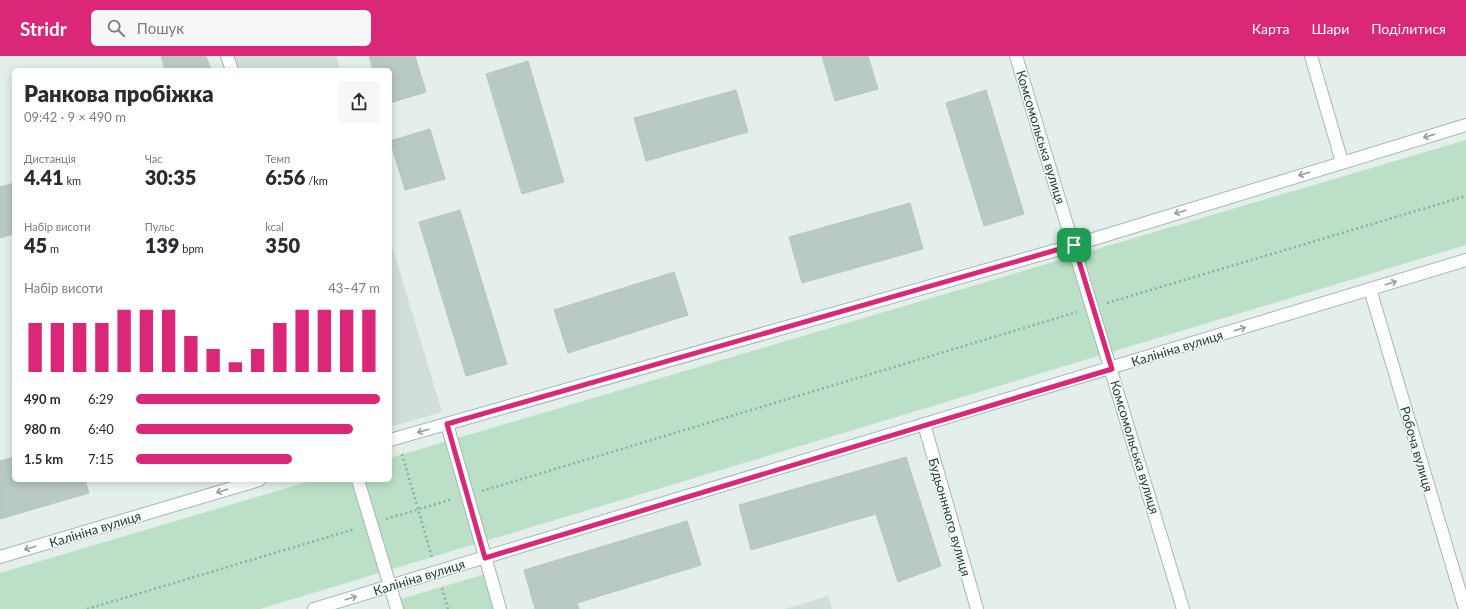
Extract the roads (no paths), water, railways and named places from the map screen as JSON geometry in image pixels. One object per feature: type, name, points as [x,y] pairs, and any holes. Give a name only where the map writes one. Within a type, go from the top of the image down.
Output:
[{"type":"main road","points":[[228,56],[231,68]]},
{"type":"main road","name":"Комсомольська вулиця","points":[[1016,56],[1112,369],[1183,609]]},
{"type":"main road","points":[[1311,56],[1342,162]]},
{"type":"main road","points":[[394,439],[1074,245],[1466,125]]},
{"type":"main road","name":"Калініна вулиця","points":[[314,609],[924,424],[1112,369],[1466,260]]},
{"type":"main road","name":"Робоча вулиця","points":[[1370,289],[1465,609]]},
{"type":"main road","points":[[447,424],[500,609]]},
{"type":"main road","name":"Будьоннного вулиця","points":[[924,424],[978,609]]},
{"type":"main road","name":"Калініна вулиця","points":[[0,557],[252,482]]},
{"type":"main road","points":[[359,482],[397,609]]}]
